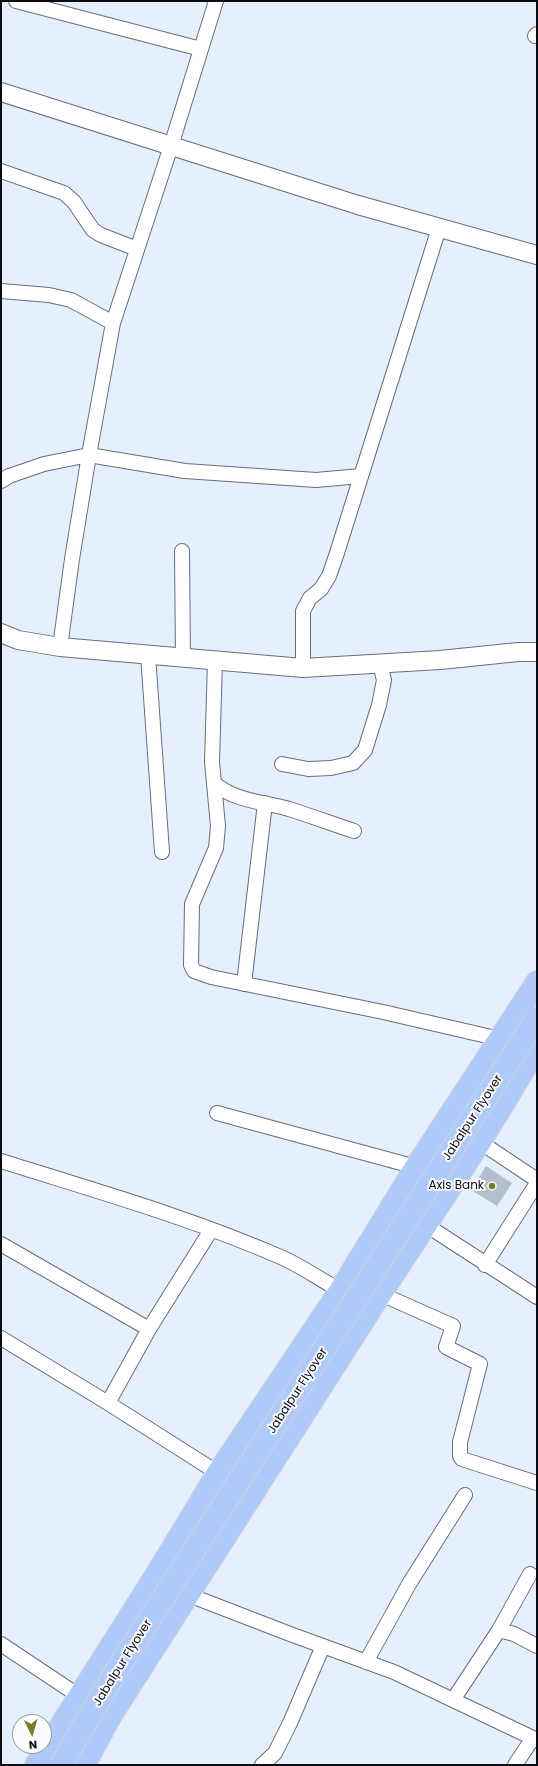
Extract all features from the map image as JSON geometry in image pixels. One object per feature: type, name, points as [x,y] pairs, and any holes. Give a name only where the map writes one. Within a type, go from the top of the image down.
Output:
[{"type":"main road","points":[[36,1765],[160,1569],[218,1473],[340,1290],[416,1167],[537,982]]},
{"type":"main road","name":"Jabalpur Flyover","points":[[61,1765],[115,1673],[537,1018]]},
{"type":"main road","points":[[84,1765],[112,1716],[376,1300],[480,1142],[537,1048]]},
{"type":"street","points":[[16,1],[201,49]]},
{"type":"street","points":[[60,647],[72,559],[89,455],[113,323],[171,146],[216,1]]},
{"type":"street","points":[[1,92],[358,205],[537,255]]},
{"type":"street","points":[[1,171],[64,194],[74,202],[97,232],[137,249]]},
{"type":"street","points":[[303,668],[303,611],[310,598],[320,589],[329,576],[439,228]]},
{"type":"street","points":[[1,291],[71,300],[113,323]]},
{"type":"street","points":[[1,481],[8,476],[44,464],[89,455],[185,471],[316,480],[361,476]]},
{"type":"street","points":[[182,551],[183,658]]},
{"type":"street","points":[[1,633],[18,640],[60,647],[303,668],[380,664],[537,652]]},
{"type":"street","points":[[148,655],[162,852]]},
{"type":"street","points":[[215,661],[212,762],[218,826],[216,848],[192,904],[191,965],[194,972],[200,975],[383,1012],[500,1038]]},
{"type":"street","points":[[282,764],[308,769],[331,768],[353,763],[365,750],[379,705],[384,680],[380,664]]},
{"type":"street","points":[[214,783],[230,794],[290,810],[354,831]]},
{"type":"street","points":[[244,984],[265,803]]},
{"type":"street","points":[[217,1113],[416,1167]]},
{"type":"street","points":[[448,1118],[537,1182],[486,1265]]},
{"type":"street","points":[[1,1161],[129,1200],[284,1259],[340,1290],[376,1300],[453,1326],[446,1347],[480,1364],[460,1442],[460,1456],[462,1459],[537,1483]]},
{"type":"street","points":[[426,1225],[537,1297]]},
{"type":"street","points":[[108,1403],[149,1328],[211,1230]]},
{"type":"street","points":[[1,1244],[149,1328]]},
{"type":"street","points":[[1,1338],[108,1403],[218,1473]]},
{"type":"street","points":[[366,1662],[409,1584],[465,1495]]},
{"type":"street","points":[[453,1700],[499,1630],[530,1574]]},
{"type":"street","points":[[189,1595],[394,1672],[535,1739],[515,1765]]},
{"type":"street","points":[[499,1630],[514,1634],[537,1646]]},
{"type":"street","points":[[1,1644],[79,1696]]},
{"type":"street","points":[[262,1765],[275,1753],[323,1646]]},
{"type":"building","name":"Axis Bank","points":[[486,1166],[512,1183],[497,1206],[471,1190]]},
{"type":"place","name":"Axis Bank","points":[[492,1186]]}]
